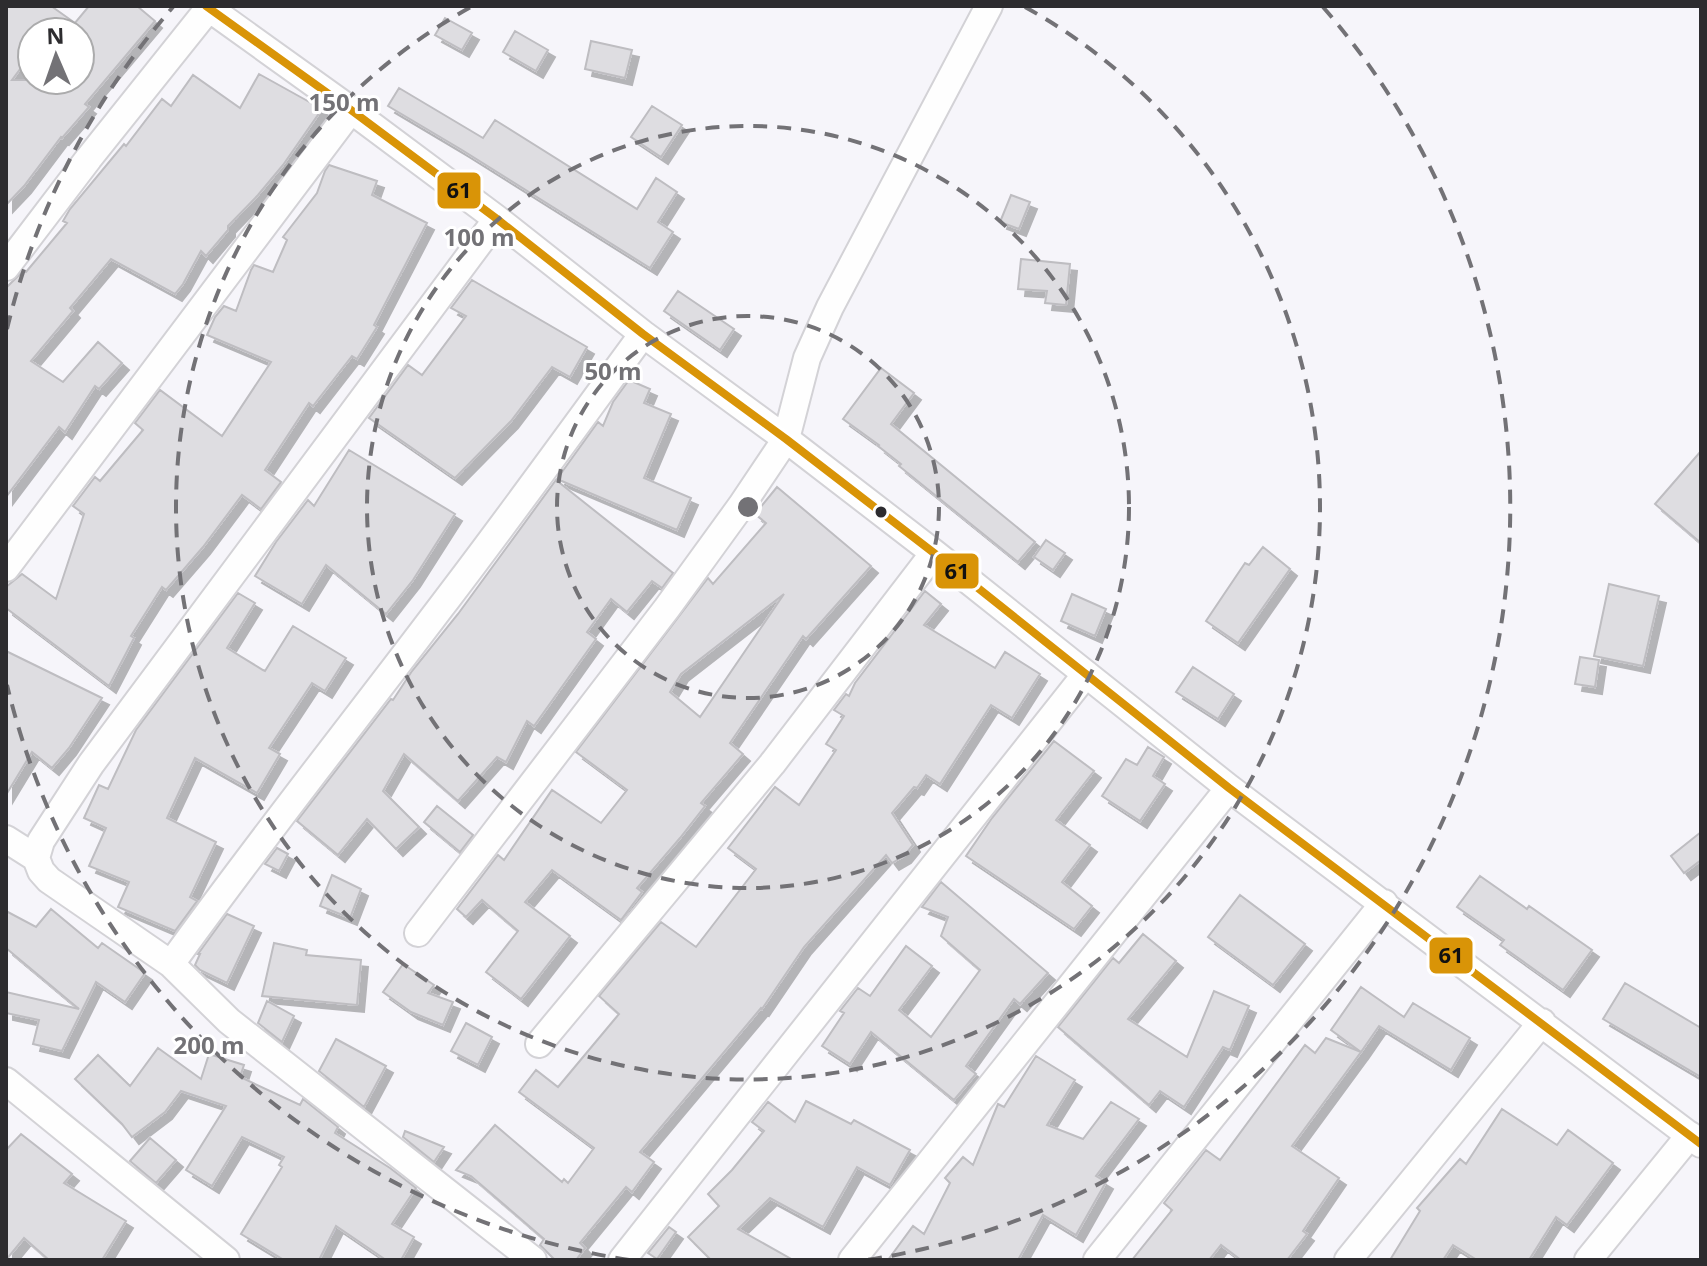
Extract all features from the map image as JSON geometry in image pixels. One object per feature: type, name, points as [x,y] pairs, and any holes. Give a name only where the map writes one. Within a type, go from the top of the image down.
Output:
[{"type":"street","points":[[418,933],[667,608],[786,439],[807,358],[830,307],[989,6]]},
{"type":"street","points":[[6,267],[207,7],[351,110],[643,334],[786,439],[1229,788],[1695,1140],[1588,1260]]},
{"type":"street","points":[[6,568],[351,110]]},
{"type":"street","points":[[36,858],[41,841],[91,764],[497,219]]},
{"type":"street","points":[[171,964],[239,870],[444,604],[643,334]]},
{"type":"street","points":[[539,1044],[772,764],[934,553]]},
{"type":"street","points":[[622,1260],[1086,674]]},
{"type":"street","points":[[852,1260],[1229,788]]},
{"type":"street","points":[[6,839],[36,858],[49,880],[171,964],[229,1021],[533,1260]]},
{"type":"street","points":[[1097,1260],[1384,903]]},
{"type":"street","points":[[1348,1260],[1542,1022]]},
{"type":"street","points":[[6,1081],[226,1260]]},
{"type":"building","points":[[6,6],[51,6],[65,16],[16,16],[16,75],[12,80],[16,80],[16,96],[92,96],[85,104],[89,107],[61,137],[6,205]]},
{"type":"building","points":[[89,6],[137,6],[155,21],[96,91],[96,16],[81,16]]},
{"type":"building","points":[[445,18],[472,33],[462,50],[435,35]]},
{"type":"building","points":[[515,31],[548,50],[536,71],[503,52]]},
{"type":"building","points":[[591,41],[632,50],[625,78],[585,69]]},
{"type":"building","points":[[259,74],[322,109],[283,165],[228,226],[206,256],[201,251],[175,294],[111,259],[70,308],[73,311],[31,361],[63,382],[98,342],[122,363],[99,389],[95,386],[65,432],[59,427],[6,497],[6,288],[23,271],[26,272],[67,223],[63,221],[70,209],[124,144],[126,146],[162,99],[171,106],[193,75],[240,108]]},
{"type":"building","points":[[399,88],[483,138],[495,120],[637,209],[656,178],[677,192],[658,222],[673,232],[650,268],[388,106]]},
{"type":"building","points":[[652,106],[682,125],[661,157],[631,137]]},
{"type":"building","points":[[329,165],[377,181],[372,195],[427,223],[374,325],[377,327],[357,359],[352,356],[313,406],[309,403],[265,470],[281,482],[261,509],[242,495],[166,590],[162,587],[131,636],[134,638],[109,686],[6,608],[6,587],[22,574],[56,599],[84,514],[73,506],[95,477],[100,481],[143,430],[135,423],[160,390],[222,436],[271,362],[207,335],[224,306],[236,311],[254,265],[273,272],[287,240],[283,237],[317,193]]},
{"type":"building","points":[[1011,195],[1030,202],[1019,229],[1000,222]]},
{"type":"building","points":[[1021,259],[1070,264],[1066,305],[1045,303],[1047,291],[1018,289]]},
{"type":"building","points":[[472,280],[587,347],[570,377],[552,367],[511,421],[455,478],[369,418],[408,365],[422,375],[466,316],[451,308]]},
{"type":"building","points":[[678,291],[734,329],[720,350],[664,311]]},
{"type":"building","points":[[881,368],[914,393],[891,424],[1035,542],[1018,562],[899,466],[901,464],[879,445],[843,419]]},
{"type":"building","points":[[629,380],[650,389],[644,403],[671,414],[644,478],[691,498],[677,530],[557,479],[598,422],[603,426],[613,402]]},
{"type":"building","points":[[349,450],[455,514],[413,580],[386,614],[326,565],[302,604],[255,576],[308,500],[314,506]]},
{"type":"building","points":[[1701,451],[1701,543],[1655,504]]},
{"type":"building","points":[[556,480],[673,573],[662,588],[652,581],[627,612],[611,599],[587,632],[596,639],[534,726],[527,721],[506,762],[497,757],[458,801],[404,754],[383,791],[419,827],[396,849],[367,819],[338,855],[297,821],[393,700]]},
{"type":"building","points":[[777,487],[871,566],[806,639],[803,636],[730,743],[743,754],[701,803],[705,806],[680,838],[637,888],[642,892],[621,920],[552,870],[525,902],[570,936],[521,999],[486,972],[518,931],[482,900],[466,917],[457,909],[498,855],[504,860],[552,790],[601,823],[627,790],[576,752],[708,578],[713,584],[766,523],[755,514]],"holes":[[[784,594],[700,717],[670,692],[681,674]]]},
{"type":"building","points":[[1046,540],[1065,553],[1053,570],[1034,557]]},
{"type":"building","points":[[1263,547],[1290,569],[1238,643],[1206,621],[1245,563],[1249,565]]},
{"type":"building","points":[[1609,584],[1659,596],[1643,666],[1594,656]]},
{"type":"building","points":[[925,591],[941,604],[924,625],[995,668],[1005,652],[1040,674],[1012,718],[991,705],[940,784],[926,775],[892,813],[913,845],[904,856],[892,863],[886,855],[804,947],[762,1009],[640,1152],[654,1162],[632,1192],[626,1187],[580,1243],[585,1248],[576,1260],[555,1260],[540,1245],[544,1239],[471,1176],[456,1170],[495,1125],[562,1182],[564,1179],[568,1183],[594,1148],[519,1092],[536,1070],[558,1087],[619,1014],[599,996],[661,922],[696,947],[756,869],[728,848],[775,787],[799,805],[836,750],[826,744],[844,716],[834,710],[846,694],[849,696],[855,683]]},
{"type":"building","points":[[238,593],[255,603],[227,648],[263,670],[293,626],[346,658],[325,691],[312,683],[269,748],[280,754],[257,793],[195,758],[167,818],[216,842],[190,897],[197,901],[175,931],[118,907],[129,882],[89,866],[106,828],[84,818],[99,785],[108,789],[136,730]]},
{"type":"building","points":[[1072,594],[1106,609],[1095,636],[1061,621]]},
{"type":"building","points":[[6,651],[102,698],[52,768],[32,752],[6,795]]},
{"type":"building","points":[[1580,657],[1599,660],[1595,687],[1575,684]]},
{"type":"building","points":[[1193,667],[1234,694],[1218,719],[1176,692]]},
{"type":"building","points":[[1054,741],[1094,771],[1056,820],[1090,845],[1062,882],[1092,906],[1074,929],[966,856],[992,818]]},
{"type":"building","points":[[1148,747],[1164,757],[1153,776],[1165,784],[1140,821],[1102,796],[1126,759],[1137,765]]},
{"type":"building","points":[[437,806],[473,835],[460,852],[424,822]]},
{"type":"building","points":[[1701,832],[1701,860],[1684,873],[1671,856]]},
{"type":"building","points":[[277,848],[288,854],[279,871],[265,864]]},
{"type":"building","points":[[332,875],[361,889],[350,918],[320,906]]},
{"type":"building","points":[[1480,876],[1592,950],[1563,990],[1500,945],[1504,940],[1457,907]]},
{"type":"building","points":[[941,882],[1048,973],[1020,1004],[1014,999],[966,1066],[976,1074],[954,1100],[871,1032],[850,1064],[822,1046],[844,1013],[840,1011],[858,988],[870,996],[906,946],[932,966],[899,1010],[931,1037],[980,970],[941,936],[948,917],[922,907]]},
{"type":"building","points":[[1240,895],[1305,944],[1273,985],[1208,937]]},
{"type":"building","points":[[51,909],[98,948],[102,943],[145,973],[125,1002],[96,982],[62,1051],[33,1044],[39,1020],[6,1013],[6,992],[79,1009],[6,948],[6,911],[36,927]]},
{"type":"building","points":[[227,914],[254,926],[227,983],[195,965],[198,954]]},
{"type":"building","points":[[1143,934],[1176,961],[1128,1019],[1187,1057],[1214,991],[1249,1006],[1230,1050],[1223,1047],[1184,1107],[1160,1091],[1149,1105],[1058,1027],[1113,958],[1119,963]]},
{"type":"building","points":[[274,943],[307,950],[306,955],[361,960],[357,1005],[262,996]]},
{"type":"building","points":[[403,964],[434,985],[428,993],[453,1002],[443,1025],[411,1012],[383,992]]},
{"type":"building","points":[[1625,983],[1701,1028],[1701,1077],[1603,1019]]},
{"type":"building","points":[[1361,987],[1404,1017],[1413,1003],[1470,1038],[1451,1070],[1379,1026],[1361,1052],[1331,1030]]},
{"type":"building","points":[[267,1001],[294,1016],[282,1042],[258,1023]]},
{"type":"building","points":[[466,1023],[492,1037],[478,1065],[451,1051]]},
{"type":"building","points":[[1326,1038],[1361,1052],[1292,1146],[1339,1178],[1303,1231],[1307,1234],[1287,1260],[1241,1260],[1221,1245],[1209,1260],[1132,1260],[1172,1210],[1164,1203],[1206,1150],[1220,1160],[1305,1045],[1315,1053]]},
{"type":"building","points":[[336,1039],[386,1066],[364,1107],[319,1071]]},
{"type":"building","points":[[158,1048],[201,1079],[209,1054],[244,1065],[240,1077],[300,1105],[303,1099],[338,1127],[335,1133],[416,1188],[392,1224],[414,1237],[401,1260],[386,1260],[336,1226],[319,1260],[284,1260],[241,1234],[282,1167],[279,1165],[284,1157],[242,1137],[212,1186],[186,1170],[226,1106],[181,1091],[165,1112],[132,1137],[75,1079],[98,1055],[130,1086]]},
{"type":"building","points":[[1036,1056],[1075,1080],[1047,1125],[1083,1139],[1111,1102],[1139,1119],[1096,1176],[1106,1182],[1076,1235],[1043,1215],[1018,1260],[888,1260],[913,1226],[924,1234],[950,1183],[945,1178],[963,1157],[973,1165],[998,1104],[1004,1107]]},
{"type":"building","points":[[806,1101],[851,1124],[854,1120],[910,1150],[890,1185],[857,1167],[823,1227],[770,1198],[738,1229],[793,1260],[711,1260],[688,1237],[719,1206],[708,1194],[764,1131],[752,1122],[768,1102],[795,1122]]},
{"type":"building","points":[[1502,1109],[1557,1145],[1568,1130],[1613,1163],[1567,1225],[1556,1217],[1529,1260],[1477,1260],[1453,1245],[1443,1260],[1390,1260],[1420,1211],[1417,1208],[1460,1159],[1466,1164]]},
{"type":"building","points":[[405,1131],[444,1147],[434,1162],[403,1137]]},
{"type":"building","points":[[21,1134],[72,1174],[64,1183],[126,1221],[102,1260],[49,1260],[24,1238],[6,1260],[6,1150]]},
{"type":"building","points":[[150,1138],[176,1160],[156,1183],[130,1161]]},
{"type":"building","points":[[669,1227],[676,1232],[657,1259],[648,1253]]},
{"type":"transit line","name":"61","points":[[206,6],[497,219],[643,334],[934,553],[1229,788],[1701,1144]]}]
